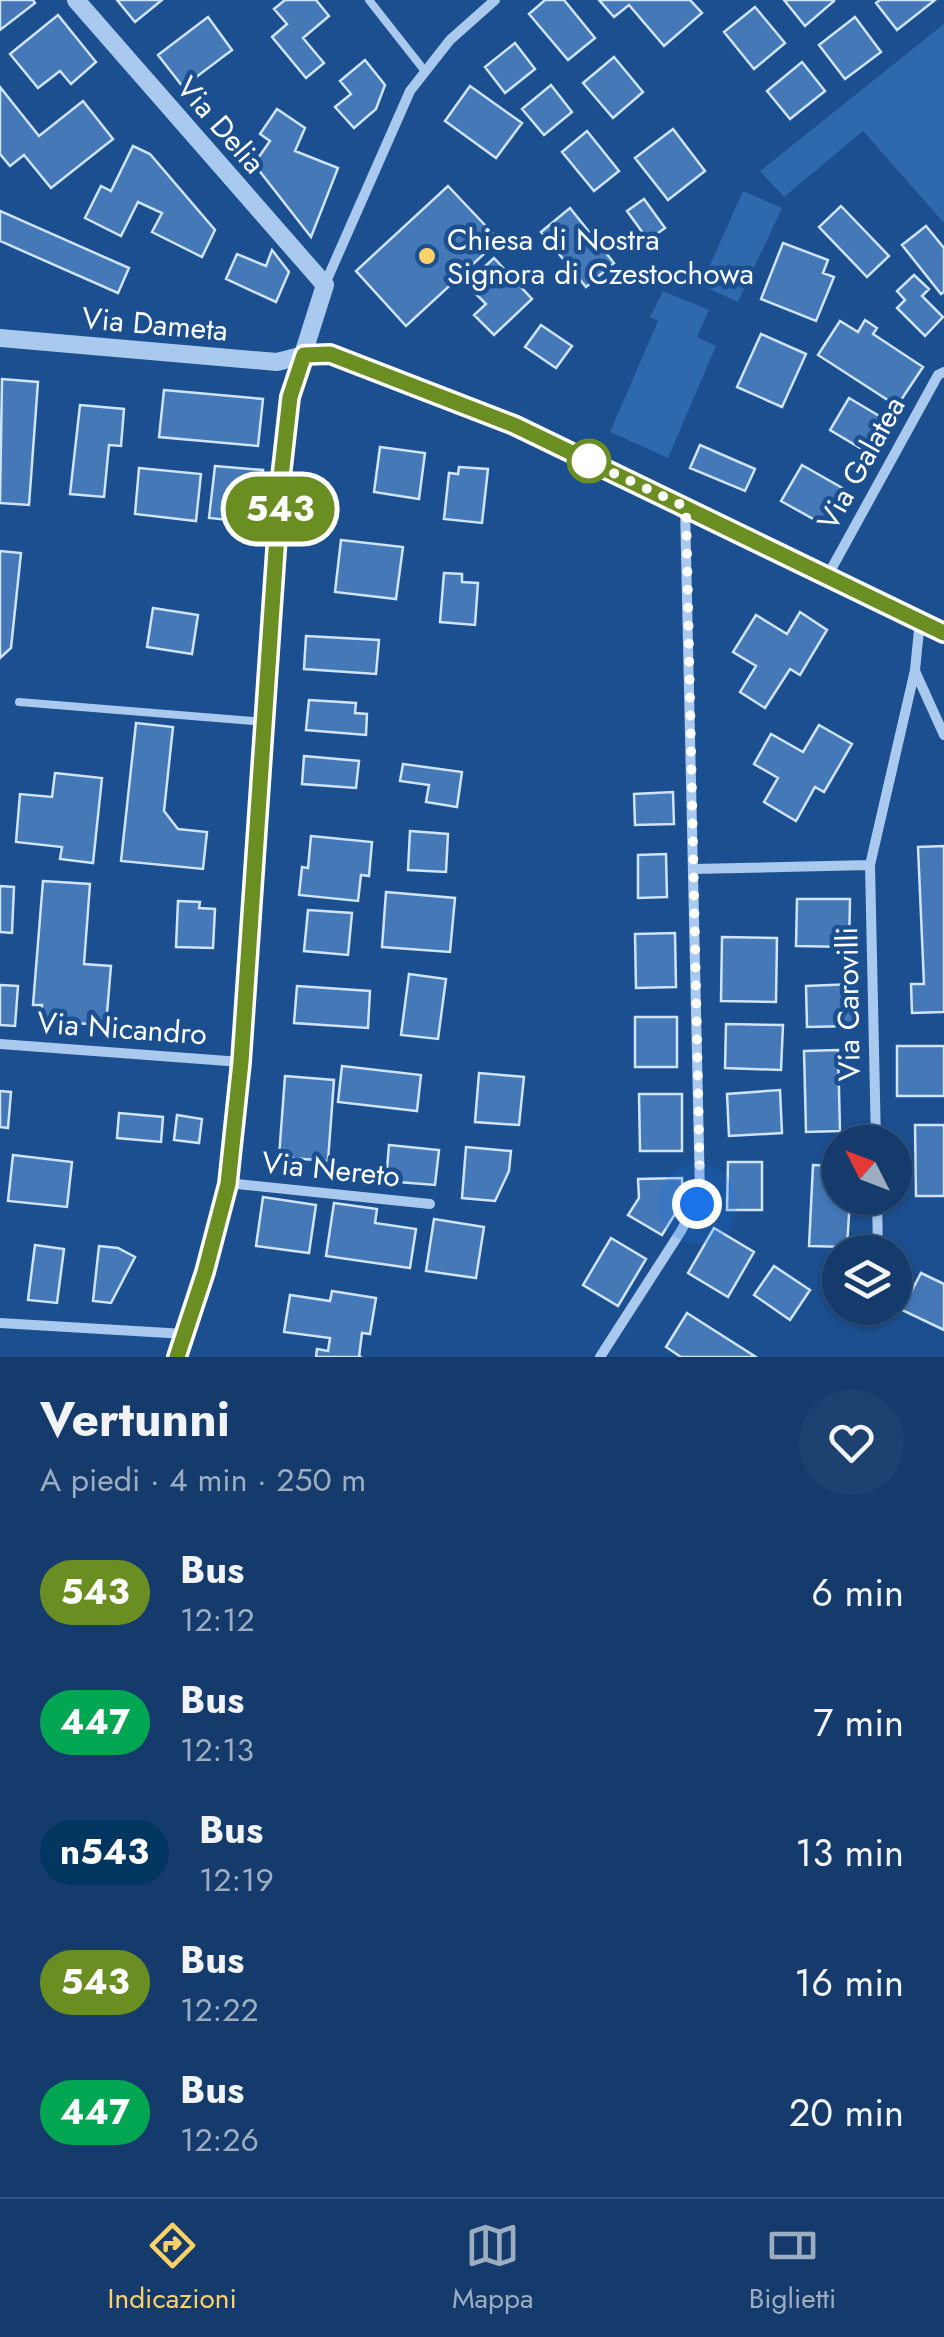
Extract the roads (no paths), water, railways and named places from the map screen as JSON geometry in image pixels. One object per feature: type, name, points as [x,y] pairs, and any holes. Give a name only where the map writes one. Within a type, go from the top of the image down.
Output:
[{"type":"street","name":"Via Delia","points":[[76,0],[324,285]]},
{"type":"street","points":[[177,1357],[228,1184],[241,1062],[290,397],[324,285],[410,91],[457,33],[495,0]]},
{"type":"street","name":"Via Dameta","points":[[0,338],[277,362],[330,354],[514,425],[944,633]]},
{"type":"street","name":"Via Galatea","points":[[828,576],[942,370]]},
{"type":"street","points":[[600,1357],[682,1232],[700,1194],[686,507]]},
{"type":"street","name":"Via Carovilli","points":[[876,1125],[870,864],[915,670],[920,620]]},
{"type":"street","points":[[915,670],[944,736]]},
{"type":"street","points":[[693,868],[870,864]]},
{"type":"street","name":"Via Nicandro","points":[[0,1044],[241,1062]]},
{"type":"street","name":"Via Nereto","points":[[228,1184],[430,1204]]},
{"type":"street","points":[[0,1324],[186,1334]]},
{"type":"lane","points":[[369,0],[424,70]]},
{"type":"lane","points":[[19,702],[266,722]]},
{"type":"place","name":"Chiesa di Nostra Signora di Czestochowa","points":[[427,256]]}]
